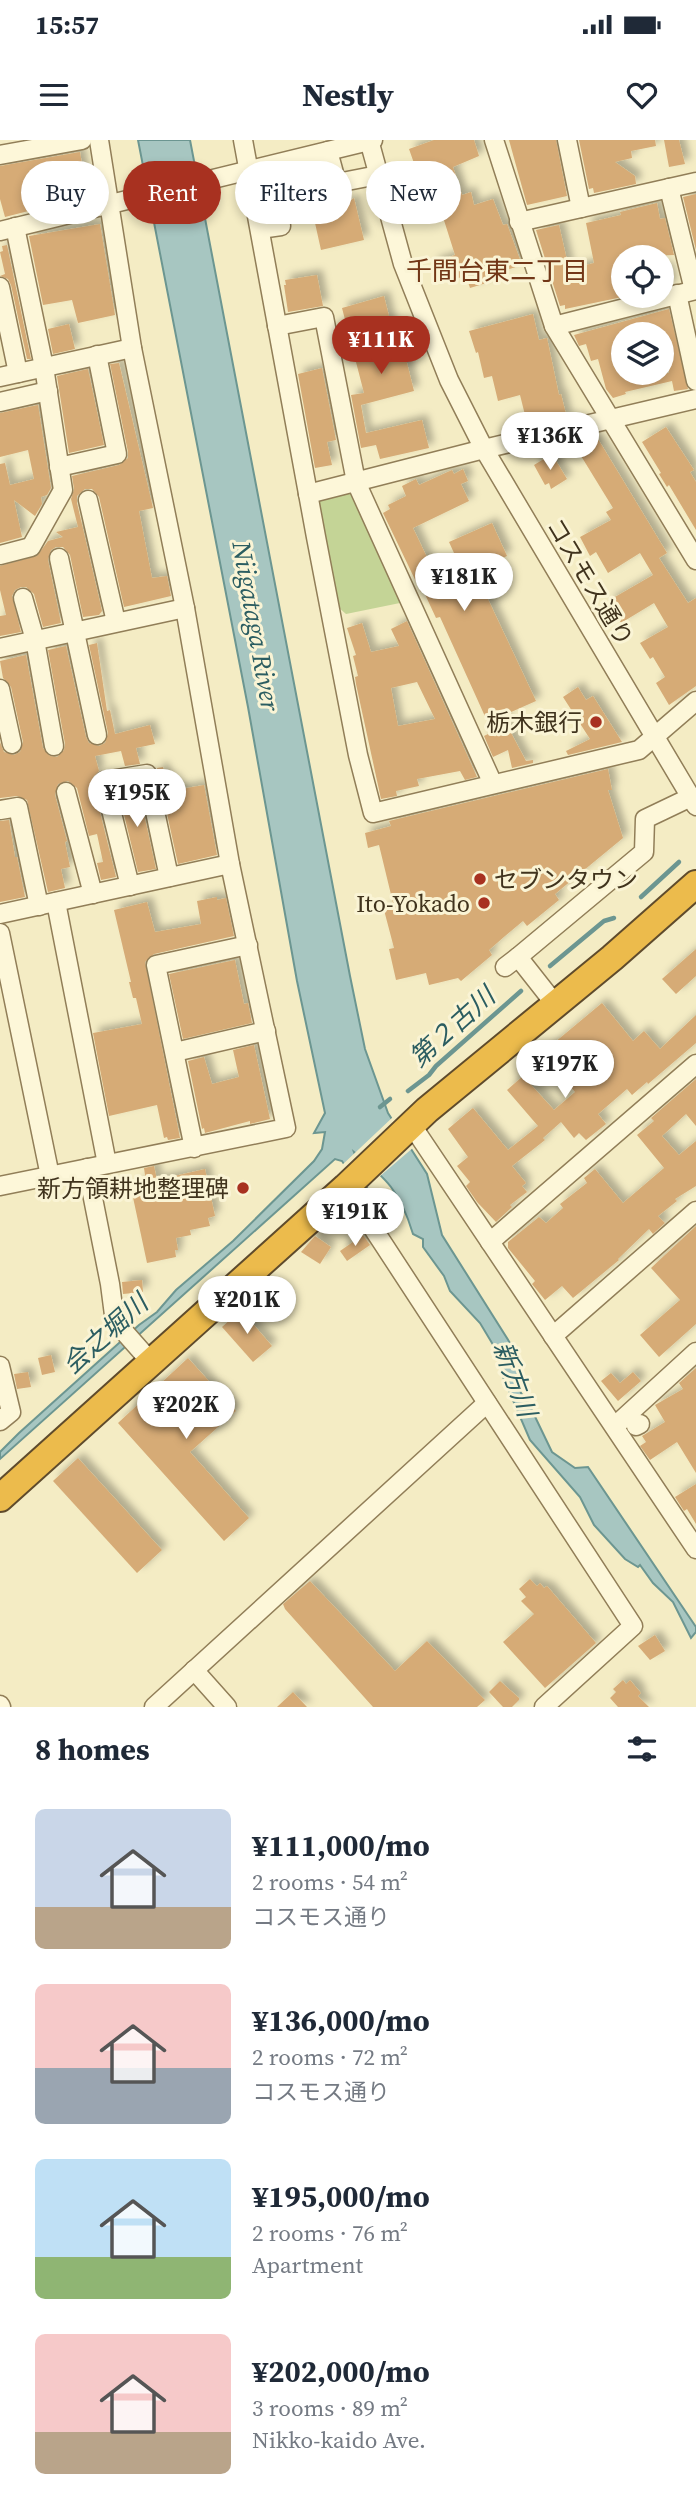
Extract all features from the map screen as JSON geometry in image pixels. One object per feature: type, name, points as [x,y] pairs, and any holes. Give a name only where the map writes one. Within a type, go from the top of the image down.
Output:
[{"type":"highway","points":[[0,1498],[142,1352],[348,1185],[409,1127],[696,884]]},
{"type":"street","points":[[0,155],[52,142],[82,140]]},
{"type":"street","points":[[0,1186],[286,1128],[230,864],[185,608],[132,348],[117,204],[99,140]]},
{"type":"street","points":[[243,140],[247,161]]},
{"type":"street","points":[[290,161],[371,140]]},
{"type":"street","name":"コスモス通り","points":[[371,140],[375,161]]},
{"type":"street","points":[[494,140],[554,326],[696,560]]},
{"type":"street","points":[[567,140],[581,208]]},
{"type":"street","points":[[328,151],[331,161]]},
{"type":"street","points":[[0,555],[31,547],[63,489],[44,367],[8,229],[235,175]]},
{"type":"street","points":[[519,222],[696,182]]},
{"type":"street","points":[[669,188],[689,291],[696,382]]},
{"type":"street","points":[[259,224],[358,754],[373,813],[639,750],[696,701]]},
{"type":"street","points":[[260,229],[281,224]]},
{"type":"street","name":"コスモス通り","points":[[392,224],[424,321],[449,380],[484,449],[693,802]]},
{"type":"street","points":[[0,286],[18,373]]},
{"type":"street","points":[[554,326],[689,291]]},
{"type":"street","points":[[277,326],[324,317],[356,482],[493,783]]},
{"type":"street","points":[[0,376],[132,348]]},
{"type":"street","points":[[59,467],[117,454],[97,355]]},
{"type":"street","points":[[0,402],[48,391]]},
{"type":"street","points":[[308,494],[696,399]]},
{"type":"street","points":[[88,500],[116,622]]},
{"type":"street","points":[[59,558],[97,735]]},
{"type":"street","points":[[23,598],[35,640],[54,746]]},
{"type":"street","points":[[0,648],[185,608]]},
{"type":"street","points":[[0,689],[12,744]]},
{"type":"street","points":[[130,886],[104,781],[147,774],[169,877]]},
{"type":"street","points":[[66,793],[93,894]]},
{"type":"street","points":[[555,1004],[512,962],[644,852],[645,819],[693,802]]},
{"type":"street","points":[[0,810],[18,807],[48,904],[107,1164]]},
{"type":"street","points":[[0,915],[230,864]]},
{"type":"street","points":[[0,933],[50,1176]]},
{"type":"street","points":[[194,1147],[156,965],[248,945]]},
{"type":"street","points":[[175,1052],[266,1031]]},
{"type":"street","points":[[490,1242],[696,1064]]},
{"type":"street","points":[[409,1127],[553,1336],[630,1428],[696,1549]]},
{"type":"street","points":[[87,1168],[114,1315],[120,1327],[142,1352]]},
{"type":"street","points":[[348,1185],[633,1626],[544,1707]]},
{"type":"street","points":[[553,1336],[696,1211]]},
{"type":"street","points":[[630,1428],[696,1352]]},
{"type":"street","points":[[0,1366],[5,1416]]},
{"type":"street","points":[[154,1707],[487,1403]]},
{"type":"street","points":[[194,1670],[227,1707]]},
{"type":"green space","points":[[354,491],[404,594],[400,603],[346,614],[338,607],[317,499]]},
{"type":"water","points":[[138,140],[190,140],[194,161],[142,161]]},
{"type":"water","points":[[154,224],[206,224],[350,976],[365,1049],[388,1113],[427,1174],[442,1235],[522,1362],[517,1376],[521,1393],[552,1452],[575,1468],[588,1467],[696,1627],[691,1638],[673,1602],[653,1583],[640,1565],[638,1567],[625,1559],[594,1525],[580,1497],[530,1440],[503,1377],[501,1358],[480,1323],[450,1291],[444,1276],[423,1247],[423,1239],[413,1234],[403,1207],[391,1187],[354,1152],[369,1193],[384,1205],[393,1222],[375,1211],[342,1161],[335,1159],[0,1459],[0,1452],[19,1433],[233,1241],[314,1161],[322,1149],[325,1132],[314,1133],[325,1113],[297,981],[248,707]]},
{"type":"pier","points":[[394,1116],[414,1147],[379,1177],[361,1162],[370,1185],[359,1194],[341,1166]]},
{"type":"building","points":[[434,140],[474,140],[479,156],[461,164],[461,161],[413,161],[409,149]]},
{"type":"building","points":[[509,140],[556,140],[567,196],[527,205]]},
{"type":"building","points":[[579,140],[655,140],[656,146],[631,151],[632,158],[615,162],[635,176],[636,184],[594,193],[593,188],[589,189]]},
{"type":"building","points":[[664,140],[679,140],[685,164],[669,167]]},
{"type":"building","points":[[80,152],[81,161],[29,161]]},
{"type":"building","points":[[21,162],[21,213],[5,217],[0,199],[0,166]]},
{"type":"building","points":[[461,192],[462,195],[471,192],[474,205],[493,199],[503,225],[507,224],[522,265],[494,274],[496,280],[470,288],[466,276],[447,281],[445,274],[437,277],[432,263],[455,255],[445,224],[461,224]]},
{"type":"building","points":[[696,194],[696,250],[683,197]]},
{"type":"building","points":[[354,198],[364,240],[321,250],[315,224],[352,224]]},
{"type":"building","points":[[657,203],[660,219],[665,218],[672,245],[611,245],[611,299],[565,309],[565,305],[560,306],[536,230],[559,225],[569,269],[594,263],[586,223],[621,215],[620,212]]},
{"type":"building","points":[[100,224],[115,315],[78,323],[72,300],[43,305],[29,236]]},
{"type":"building","points":[[7,245],[31,359],[27,359],[11,285],[8,279],[0,276],[5,274],[0,252],[3,251],[2,246]]},
{"type":"building","points":[[317,275],[323,306],[288,312],[285,280]]},
{"type":"building","points":[[384,296],[394,336],[400,335],[414,391],[361,405],[366,433],[422,420],[429,448],[380,459],[376,445],[361,448],[351,395],[364,393],[342,308]]},
{"type":"building","points":[[669,309],[672,322],[622,322]]},
{"type":"building","points":[[533,314],[539,340],[547,338],[559,395],[561,394],[567,418],[544,423],[543,420],[527,423],[520,395],[498,401],[492,376],[484,378],[478,352],[476,353],[469,331]]},
{"type":"building","points":[[69,324],[75,349],[53,354],[48,329]]},
{"type":"building","points":[[611,325],[611,385],[655,385],[625,392],[626,394],[613,398],[606,389],[598,359],[591,361],[586,344],[579,346],[574,335]]},
{"type":"building","points":[[674,330],[688,389],[674,391],[673,385]]},
{"type":"building","points":[[119,363],[153,508],[139,511],[152,578],[167,576],[171,596],[124,607],[99,497],[92,489],[85,489],[77,496],[77,503],[102,611],[99,615],[83,617],[70,555],[63,547],[56,547],[51,550],[48,560],[61,623],[43,627],[34,594],[26,587],[21,587],[15,590],[12,596],[21,632],[0,636],[0,616],[6,615],[0,590],[0,566],[37,556],[48,541],[63,537],[56,532],[78,527],[71,499],[74,489],[72,476],[119,465],[128,458],[110,364]]},
{"type":"building","points":[[322,368],[336,440],[327,442],[332,465],[315,468],[298,374]]},
{"type":"building","points":[[88,369],[104,445],[69,453],[57,376]]},
{"type":"building","points":[[38,405],[51,488],[47,495],[41,497],[42,504],[35,516],[14,500],[22,537],[0,543],[0,464],[5,463],[10,485],[34,479],[28,450],[0,457],[0,413]]},
{"type":"building","points":[[666,427],[694,470],[690,472],[696,482],[696,530],[669,485],[667,487],[659,474],[661,473],[642,442]]},
{"type":"building","points":[[598,439],[667,553],[659,558],[688,603],[696,598],[696,686],[669,705],[656,683],[665,677],[653,657],[650,659],[640,643],[668,627],[654,603],[621,623],[608,601],[653,575],[640,553],[608,573],[596,552],[590,556],[580,537],[611,520],[606,512],[613,508],[578,451]]},
{"type":"building","points":[[552,454],[567,479],[551,489],[549,483],[545,485],[534,465]]},
{"type":"building","points":[[463,469],[468,481],[461,484],[469,501],[413,528],[444,593],[478,578],[536,701],[502,716],[526,761],[533,760],[533,763],[512,768],[508,750],[493,757],[484,736],[492,732],[474,692],[440,617],[436,618],[423,590],[421,592],[383,513],[390,509],[388,505],[406,496],[402,486],[416,479],[419,485],[452,470],[454,474]]},
{"type":"building","points":[[492,523],[507,556],[464,575],[449,542]]},
{"type":"building","points":[[407,621],[477,777],[465,780],[460,771],[417,779],[419,786],[396,791],[397,796],[381,799],[356,684],[355,677],[358,676],[353,656],[356,655],[347,628],[362,623],[371,652],[399,646],[391,629]],"holes":[[[417,682],[435,719],[398,726],[391,688]]]},
{"type":"building","points":[[97,643],[107,711],[110,710],[115,734],[150,725],[155,744],[136,748],[140,764],[125,766],[121,751],[95,756],[99,771],[93,777],[93,784],[116,877],[101,880],[97,863],[103,862],[97,834],[89,836],[77,788],[68,781],[58,784],[55,795],[67,841],[65,842],[70,867],[61,869],[65,888],[48,892],[27,800],[17,796],[0,798],[0,742],[4,752],[14,755],[20,752],[23,742],[11,687],[3,678],[0,661],[26,655],[43,748],[50,756],[57,757],[64,750],[65,744],[48,650],[66,646],[86,737],[89,743],[99,746],[105,743],[108,733],[89,645]]},
{"type":"building","points":[[578,687],[586,700],[593,696],[622,742],[568,755],[566,751],[590,739],[563,697]]},
{"type":"building","points":[[163,767],[169,791],[204,785],[217,855],[178,864],[157,768]]},
{"type":"building","name":"セブンタウン","points":[[608,769],[612,790],[608,790],[623,838],[555,894],[559,900],[527,926],[523,921],[489,950],[492,955],[461,981],[458,978],[429,985],[426,973],[396,980],[389,949],[394,948],[384,910],[394,907],[379,845],[368,848],[365,833],[391,826],[389,821]]},
{"type":"building","points":[[138,787],[156,869],[138,872],[118,790]]},
{"type":"building","points":[[9,820],[25,897],[0,902],[0,821]]},
{"type":"building","points":[[217,897],[217,900],[226,898],[234,936],[154,954],[145,962],[180,1138],[168,1140],[167,1137],[164,1138],[157,1105],[109,1116],[93,1033],[142,1024],[129,982],[114,910],[147,902],[155,932],[201,924],[197,901]]},
{"type":"building","points":[[696,949],[696,976],[676,994],[662,979]]},
{"type":"building","points":[[235,960],[244,1004],[248,1003],[252,1023],[183,1039],[169,974]]},
{"type":"building","points":[[602,1003],[633,1041],[644,1031],[660,1049],[696,1015],[696,1043],[648,1084],[647,1082],[632,1095],[627,1089],[598,1114],[606,1124],[586,1140],[579,1133],[574,1138],[561,1122],[543,1138],[545,1140],[512,1166],[526,1183],[522,1186],[527,1192],[510,1205],[512,1207],[496,1222],[466,1186],[470,1182],[457,1166],[468,1157],[448,1129],[473,1108],[508,1150],[538,1126],[507,1090],[523,1076],[554,1110],[575,1092],[542,1053]]},
{"type":"building","points":[[254,1045],[270,1119],[250,1124],[250,1121],[205,1133],[188,1061],[204,1057],[212,1084],[239,1077],[233,1050]]},
{"type":"building","points":[[696,1079],[696,1126],[686,1114],[662,1136],[679,1155],[696,1141],[696,1186],[675,1199],[677,1201],[658,1216],[665,1223],[653,1234],[649,1229],[619,1260],[573,1298],[562,1286],[545,1300],[532,1284],[535,1281],[508,1248],[508,1242],[539,1217],[546,1223],[563,1208],[560,1204],[587,1183],[584,1178],[595,1169],[623,1203],[664,1168],[637,1135],[654,1121],[651,1118]]},
{"type":"building","points":[[154,1166],[157,1180],[205,1169],[215,1216],[208,1218],[210,1226],[190,1230],[191,1235],[176,1238],[176,1257],[147,1263],[131,1188],[146,1182],[144,1168]]},
{"type":"building","points":[[696,1226],[696,1324],[659,1357],[640,1335],[680,1300],[651,1268]]},
{"type":"building","points":[[363,1235],[370,1245],[347,1261],[340,1251]]},
{"type":"building","points":[[315,1236],[331,1247],[320,1264],[301,1252]]},
{"type":"building","points":[[142,1280],[143,1292],[123,1294],[122,1282]]},
{"type":"building","points":[[241,1310],[272,1346],[253,1362],[222,1327]]},
{"type":"building","points":[[51,1355],[55,1372],[42,1375],[38,1358]]},
{"type":"building","points":[[188,1358],[236,1411],[190,1452],[249,1518],[224,1541],[118,1423]]},
{"type":"building","points":[[696,1368],[696,1473],[677,1442],[650,1460],[640,1446],[646,1442],[642,1436],[665,1422],[655,1405],[683,1389],[679,1383]]},
{"type":"building","points":[[28,1372],[31,1387],[17,1389],[14,1374]]},
{"type":"building","points":[[633,1372],[641,1381],[618,1401],[601,1381],[611,1373],[620,1383]]},
{"type":"building","points":[[78,1458],[162,1550],[137,1573],[53,1481]]},
{"type":"building","points":[[696,1484],[696,1524],[687,1509],[684,1511],[675,1497]]},
{"type":"building","points":[[530,1579],[537,1586],[540,1583],[544,1588],[547,1586],[596,1643],[545,1688],[503,1642],[534,1614],[521,1601],[526,1597],[519,1589]]},
{"type":"building","points":[[310,1581],[395,1671],[427,1641],[485,1700],[477,1707],[373,1707],[285,1609],[283,1604]]},
{"type":"building","points":[[655,1635],[665,1651],[650,1660],[638,1646]]},
{"type":"building","points":[[623,1680],[626,1684],[630,1680],[641,1693],[638,1696],[649,1707],[618,1707],[610,1698],[616,1692],[613,1689]]},
{"type":"building","points":[[500,1681],[519,1698],[512,1707],[503,1707],[489,1692]]},
{"type":"building","points":[[293,1692],[307,1707],[277,1707]]},
{"type":"waterway","name":"第２古川","points":[[641,897],[679,862]]},
{"type":"waterway","name":"第２古川","points":[[550,966],[604,921],[614,918]]},
{"type":"waterway","name":"第２古川","points":[[408,1091],[521,991]]},
{"type":"waterway","points":[[380,1107],[390,1099]]},
{"type":"place","name":"栃木銀行","points":[[596,722]]},
{"type":"place","name":"セブンタウン","points":[[480,879]]},
{"type":"place","name":"Ito-Yokado","points":[[484,903]]},
{"type":"place","name":"新方領耕地整理碑","points":[[243,1188]]},
{"type":"district","name":"千間台東二丁目","points":[[497,271]]},
{"type":"water label","name":"Niigataga River","points":[[256,626]]},
{"type":"water label","name":"会之堀川","points":[[105,1334]]},
{"type":"water label","name":"新方川","points":[[515,1379]]}]
